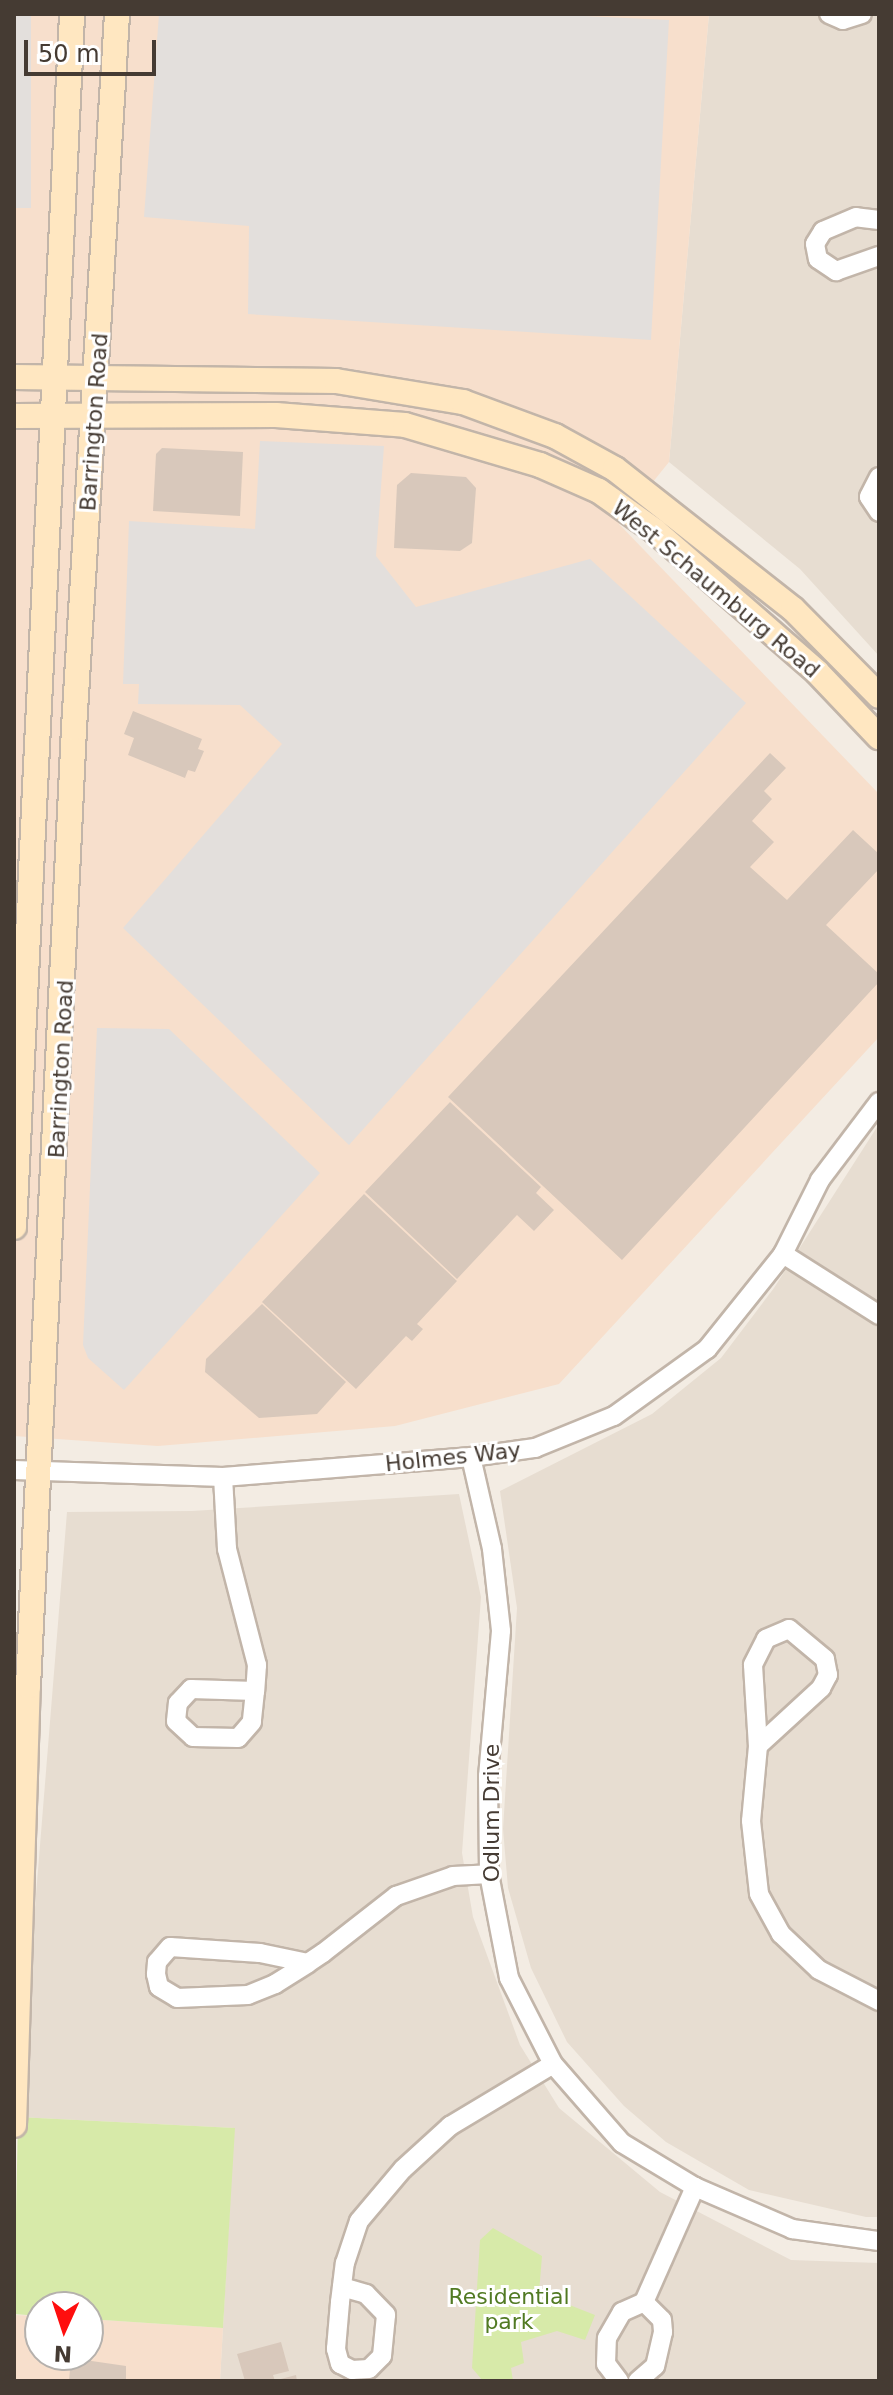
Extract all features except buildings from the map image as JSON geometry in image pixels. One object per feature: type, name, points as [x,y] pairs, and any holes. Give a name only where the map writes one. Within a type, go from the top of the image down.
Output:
[{"type":"main road","name":"Barrington Road","points":[[14,1227],[50,416],[72,14]]},
{"type":"main road","name":"Barrington Road","points":[[14,2125],[28,1686],[41,1471],[74,728],[117,14]]},
{"type":"main road","name":"West Schaumburg Road","points":[[14,377],[336,381],[463,402],[555,436],[615,469],[793,609],[879,696]]},
{"type":"main road","name":"West Schaumburg Road","points":[[14,416],[276,415],[405,425],[540,465],[599,491],[655,531],[817,672],[879,737]]},
{"type":"street","points":[[829,14],[843,20],[862,14]]},
{"type":"street","points":[[879,220],[856,217],[823,231],[815,244],[822,265],[836,271],[879,256]]},
{"type":"street","points":[[879,477],[869,497],[879,512]]},
{"type":"street","name":"Holmes Way","points":[[14,1470],[223,1477],[471,1457],[535,1448],[614,1416],[707,1349],[783,1254],[820,1180],[879,1102]]},
{"type":"street","points":[[783,1254],[879,1315]]},
{"type":"street","name":"Odlum Drive","points":[[471,1457],[492,1549],[501,1631],[488,1776],[489,1874],[509,1978],[553,2064],[622,2143],[695,2187],[792,2229],[879,2241]]},
{"type":"street","points":[[223,1477],[227,1549],[254,1646],[255,1691]]},
{"type":"street","points":[[758,1746],[821,1688],[828,1675],[825,1659],[789,1629],[766,1639],[753,1665],[758,1746],[751,1821],[759,1894],[781,1934],[819,1970],[879,2001]]},
{"type":"street","points":[[308,1963],[260,1953],[170,1947],[157,1962],[156,1974],[167,1995],[219,2000],[275,1984],[308,1963],[369,1914],[422,1884],[489,1874]]},
{"type":"street","points":[[342,2287],[359,2221],[403,2169],[450,2126],[553,2064]]},
{"type":"street","points":[[619,2381],[606,2364],[607,2338],[622,2312],[644,2302],[695,2187]]},
{"type":"street","points":[[638,2381],[655,2366],[663,2332],[662,2320],[644,2302]]},
{"type":"shaded area","points":[[14,14],[709,14],[669,462],[619,524],[879,794],[879,1037],[559,1384],[395,1426],[158,1446],[14,1436]]},
{"type":"shaded area","points":[[14,14],[31,14],[31,208],[14,208]]},
{"type":"shaded area","points":[[159,14],[542,14],[669,20],[651,340],[248,314],[249,226],[144,217]]},
{"type":"shaded area","points":[[709,14],[879,14],[879,656],[800,569],[669,462]]},
{"type":"shaded area","points":[[260,441],[384,446],[376,556],[416,607],[590,559],[746,703],[349,1145],[123,928],[282,744],[240,705],[138,704],[139,684],[123,684],[129,521],[255,529]]},
{"type":"shaded area","points":[[97,1028],[169,1029],[320,1173],[124,1390],[88,1358],[83,1345]]},
{"type":"shaded area","points":[[879,1124],[879,2217],[866,2217],[749,2190],[666,2142],[624,2106],[567,2042],[531,1968],[508,1888],[503,1829],[517,1608],[500,1491],[652,1414],[721,1358],[774,1288]]},
{"type":"shaded area","points":[[459,1494],[481,1597],[462,1853],[473,1917],[520,2045],[559,2108],[660,2192],[791,2260],[879,2263],[879,2381],[220,2381],[234,2128],[18,2117],[67,1512],[192,1511]]},
{"type":"shaded area","points":[[14,2315],[24,2315],[24,2371],[104,2371],[104,2320],[223,2328],[220,2381],[14,2381]]},
{"type":"green space","points":[[18,2117],[235,2128],[223,2328],[104,2320],[104,2291],[24,2291],[24,2315],[14,2314]]},
{"type":"green space","name":"Residential park","points":[[493,2228],[542,2256],[539,2293],[595,2315],[585,2340],[557,2331],[521,2342],[524,2363],[511,2368],[513,2381],[483,2381],[472,2368],[480,2240]]}]
